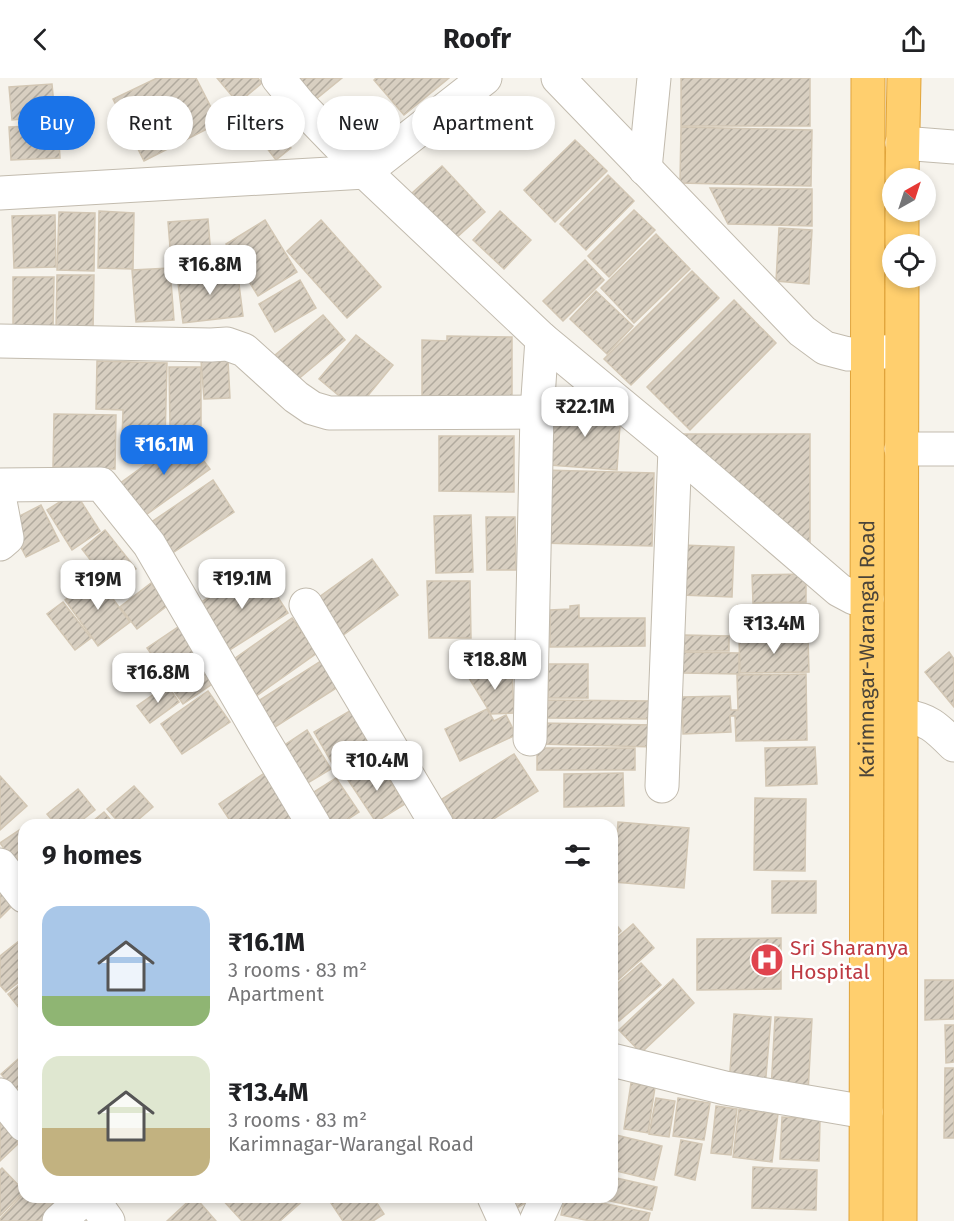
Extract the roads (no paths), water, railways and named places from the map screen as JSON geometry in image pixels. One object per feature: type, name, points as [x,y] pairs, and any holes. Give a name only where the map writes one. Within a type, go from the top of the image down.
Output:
[{"type":"highway","name":"Karimnagar-Warangal Road","points":[[866,1221],[868,78]]},
{"type":"highway","points":[[902,168],[904,78]]},
{"type":"highway","name":"Karimnagar-Warangal Road","points":[[900,1221],[902,288]]},
{"type":"street","points":[[278,78],[300,105],[365,172],[542,339],[675,449],[839,590],[854,598],[867,599]]},
{"type":"street","points":[[0,199],[0,193],[365,172],[485,78]]},
{"type":"street","points":[[558,78],[802,331],[825,348],[848,354],[901,351]]},
{"type":"street","points":[[645,169],[654,78]]},
{"type":"street","points":[[902,143],[954,147]]},
{"type":"street","points":[[530,739],[537,412],[542,339]]},
{"type":"street","points":[[0,341],[227,344],[244,350],[296,397],[312,408],[329,413],[537,412]]},
{"type":"street","points":[[662,786],[675,449]]},
{"type":"street","points":[[901,449],[954,449]]},
{"type":"street","points":[[0,485],[101,484],[149,544],[310,819]]},
{"type":"street","points":[[0,501],[7,538],[0,543]]},
{"type":"street","points":[[306,605],[433,819]]},
{"type":"street","points":[[902,715],[920,718],[937,727],[954,745]]},
{"type":"street","points":[[0,865],[18,888]]},
{"type":"street","points":[[618,1061],[725,1088],[866,1112]]},
{"type":"street","points":[[0,1095],[18,1118]]},
{"type":"street","points":[[59,1221],[79,1203]]},
{"type":"street","points":[[95,1203],[108,1221]]},
{"type":"street","points":[[497,1203],[505,1221]]},
{"type":"street","points":[[536,1221],[544,1203]]},
{"type":"place","name":"Sri Sharanya Hospital","points":[[767,960]]}]
